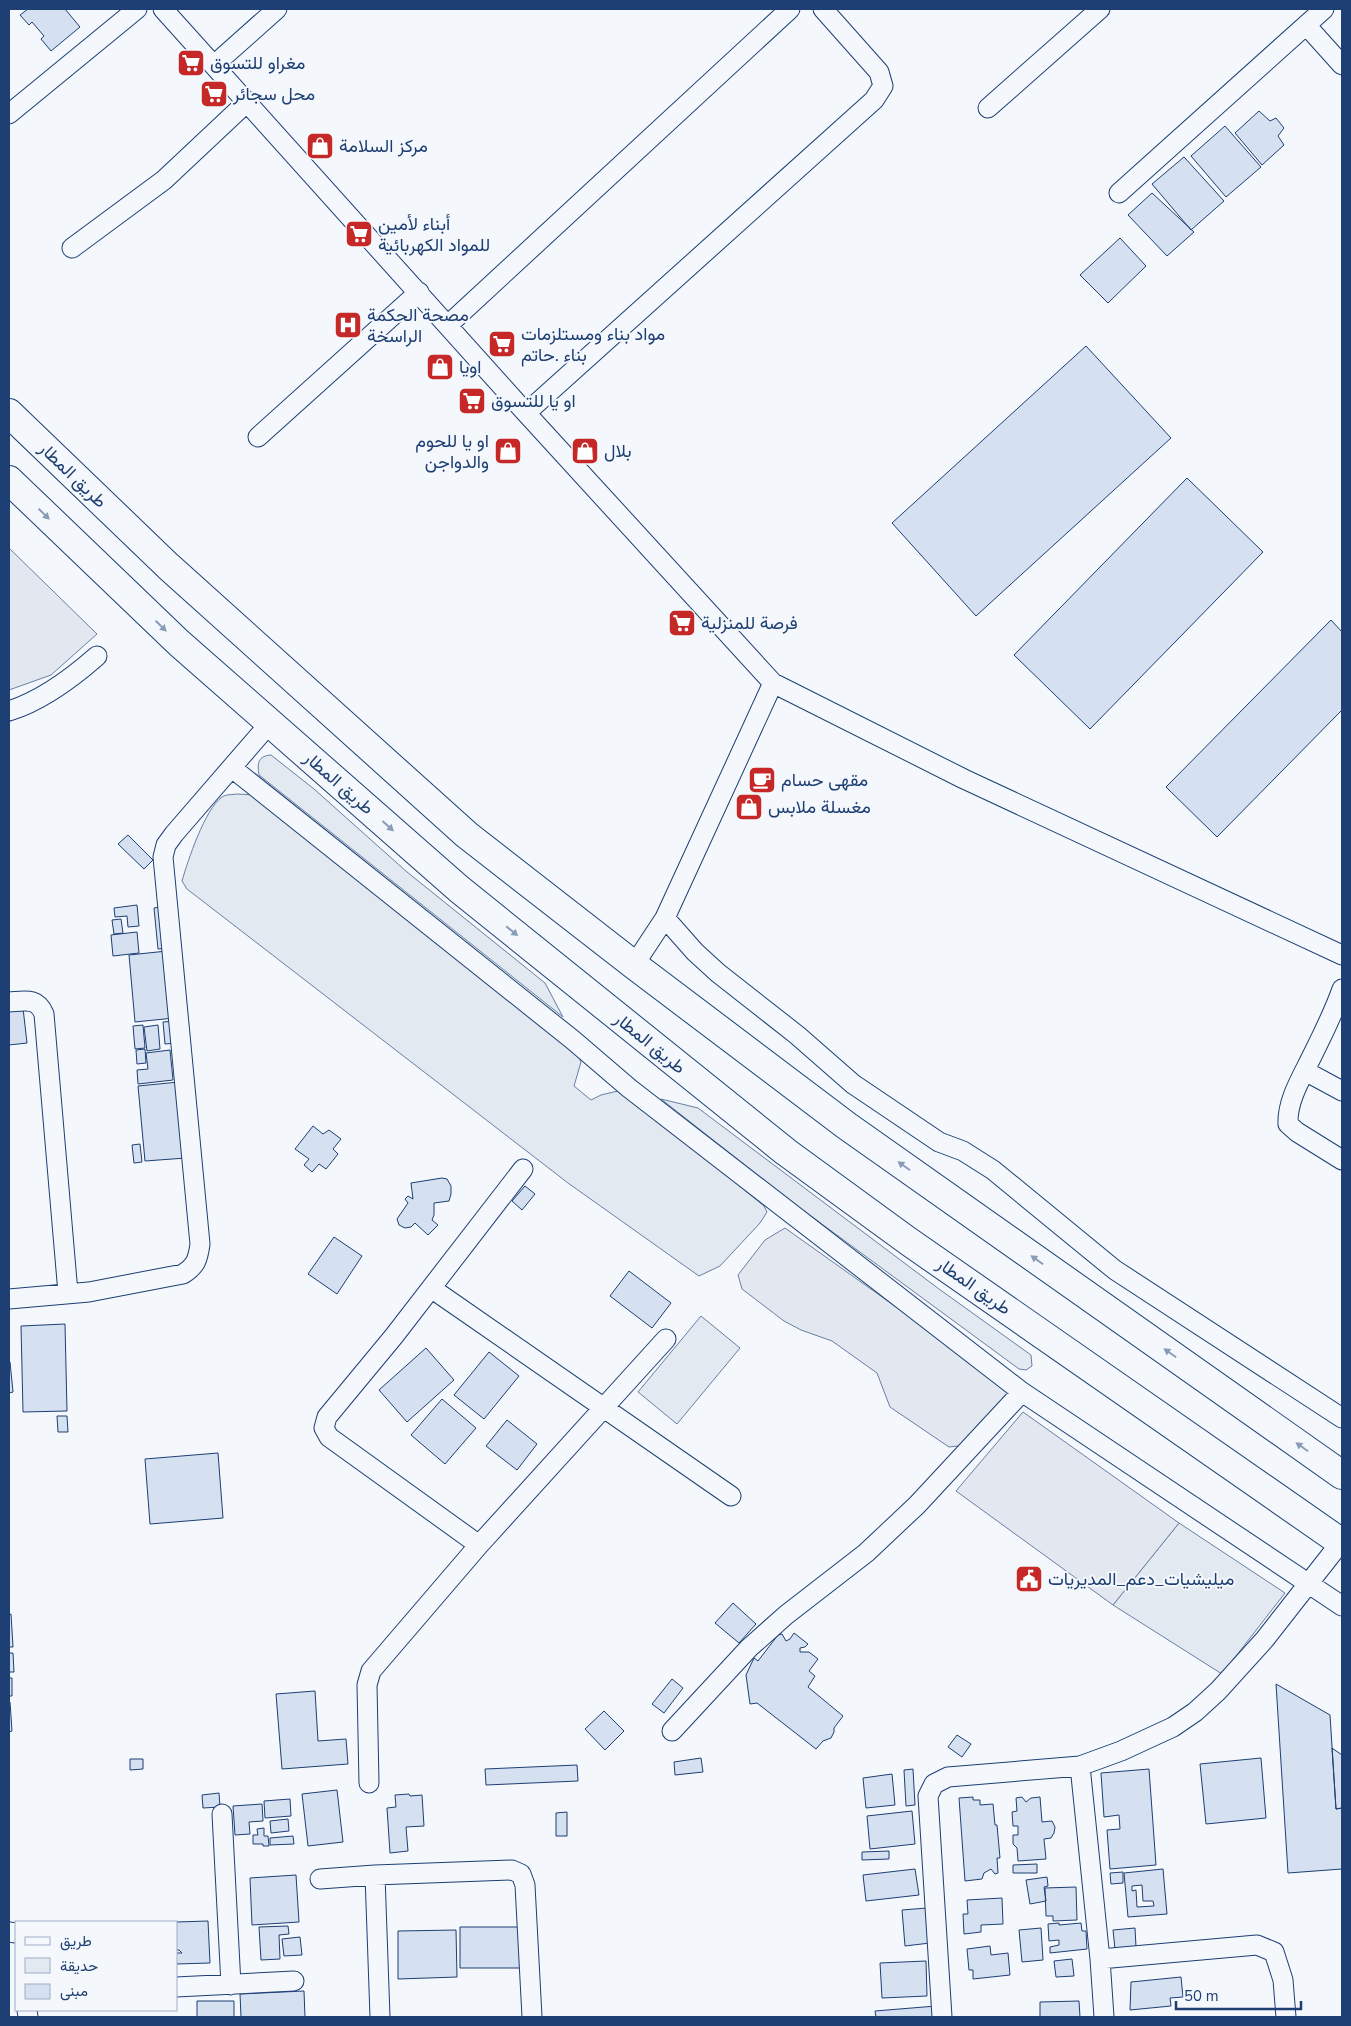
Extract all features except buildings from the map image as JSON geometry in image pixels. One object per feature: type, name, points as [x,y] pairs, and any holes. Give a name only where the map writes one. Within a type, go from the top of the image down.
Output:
[{"type":"highway","name":"طريق المطار","points":[[9,413],[168,566],[467,835],[634,965],[847,1126],[1342,1475]]},
{"type":"highway","name":"طريق المطار","points":[[9,480],[179,643],[459,889],[786,1152],[916,1246],[1342,1542]]},
{"type":"street","points":[[9,114],[136,9]]},
{"type":"street","points":[[163,9],[526,413],[773,683],[964,779],[1342,956]]},
{"type":"street","points":[[214,65],[277,9]]},
{"type":"street","points":[[448,325],[790,9]]},
{"type":"street","points":[[526,413],[874,100],[883,86],[879,72],[823,9]]},
{"type":"street","points":[[988,108],[1100,9]]},
{"type":"street","points":[[1120,193],[1324,9]]},
{"type":"street","points":[[1306,25],[1342,65]]},
{"type":"street","points":[[72,248],[164,180],[248,102]]},
{"type":"street","points":[[258,437],[419,292]]},
{"type":"street","points":[[9,711],[26,706],[82,670],[98,656]]},
{"type":"street","points":[[634,965],[665,918],[773,683]]},
{"type":"street","points":[[9,1299],[88,1292],[183,1274],[192,1268],[198,1259],[200,1244],[163,857],[166,846],[174,834],[270,723]]},
{"type":"street","points":[[232,768],[573,1040],[629,1088],[1022,1392],[1342,1606]]},
{"type":"street","points":[[665,918],[695,952],[718,974],[796,1035],[853,1084],[938,1142],[963,1151],[993,1170],[1115,1270],[1342,1418]]},
{"type":"street","points":[[1342,989],[1335,1009],[1305,1071],[1288,1112],[1288,1124],[1297,1132],[1342,1160]]},
{"type":"street","points":[[9,1002],[35,1002],[40,1005],[44,1014],[68,1293]]},
{"type":"street","points":[[1305,1071],[1342,1091]]},
{"type":"street","points":[[478,1545],[329,1437],[324,1428],[327,1417],[431,1288],[523,1169]]},
{"type":"street","points":[[431,1288],[731,1496]]},
{"type":"street","points":[[369,1783],[368,1677],[372,1671],[478,1545],[666,1339]]},
{"type":"street","points":[[672,1730],[749,1648],[786,1615],[866,1553],[917,1505],[1022,1392]]},
{"type":"street","points":[[942,2017],[928,1796],[934,1784],[948,1777],[1080,1766],[1121,1751],[1173,1727],[1195,1712],[1218,1691],[1265,1639],[1342,1542]]},
{"type":"street","points":[[1080,1766],[1100,1959],[1104,2017]]},
{"type":"street","points":[[222,1814],[231,1984]]},
{"type":"street","points":[[320,1879],[512,1870],[521,1874],[525,1885],[532,2017]]},
{"type":"street","points":[[375,1875],[380,2017]]},
{"type":"street","points":[[1100,1959],[1257,1945],[1274,1952],[1284,1980],[1286,2017]]},
{"type":"street","points":[[178,1987],[294,1981]]},
{"type":"green space","points":[[271,755],[314,789],[407,872],[545,983],[563,1017],[259,775],[259,761],[263,757]]},
{"type":"green space","points":[[237,794],[257,795],[577,1053],[581,1062],[574,1086],[591,1100],[601,1095],[622,1090],[764,1206],[767,1212],[760,1223],[720,1266],[699,1276],[568,1183],[187,889],[182,881],[203,823],[209,812],[222,797]]},
{"type":"green space","points":[[661,1099],[698,1108],[939,1289],[1031,1355],[1032,1366],[1026,1370],[1019,1369],[796,1205]]},
{"type":"green space","points":[[701,1316],[740,1348],[677,1424],[638,1392]]},
{"type":"green space","points":[[1179,1523],[1285,1593],[1222,1674],[1113,1605]]},
{"type":"shaded area","points":[[9,548],[97,634],[51,675],[9,690]]},
{"type":"shaded area","points":[[785,1228],[1013,1390],[966,1445],[949,1447],[890,1407],[877,1373],[832,1341],[801,1330],[784,1321],[742,1289],[738,1275],[765,1240]]},
{"type":"shaded area","points":[[1023,1412],[1179,1523],[1113,1605],[956,1491]]},
{"type":"place","name":"مغراو للتسوق","points":[[191,63]]},
{"type":"place","name":"محل سجائر","points":[[214,94]]},
{"type":"place","name":"مركز السلامة","points":[[320,146]]},
{"type":"place","name":"أبناء لأمين للمواد الكهربائية","points":[[359,234]]},
{"type":"place","name":"مصحة الحكمة الراسخة","points":[[348,325]]},
{"type":"place","name":"مواد بناء ومستلزمات بناء .حاتم","points":[[502,344]]},
{"type":"place","name":"اويا","points":[[440,367]]},
{"type":"place","name":"او يا للتسوق","points":[[472,401]]},
{"type":"place","name":"او يا للحوم والدواجن","points":[[508,451]]},
{"type":"place","name":"بلال","points":[[585,451]]},
{"type":"place","name":"فرصة للمنزلية","points":[[682,623]]},
{"type":"place","name":"مقهى حسام","points":[[762,780]]},
{"type":"place","name":"مغسلة ملابس","points":[[749,807]]},
{"type":"place","name":"ميليشيات_دعم_المديريات","points":[[1029,1579]]}]
